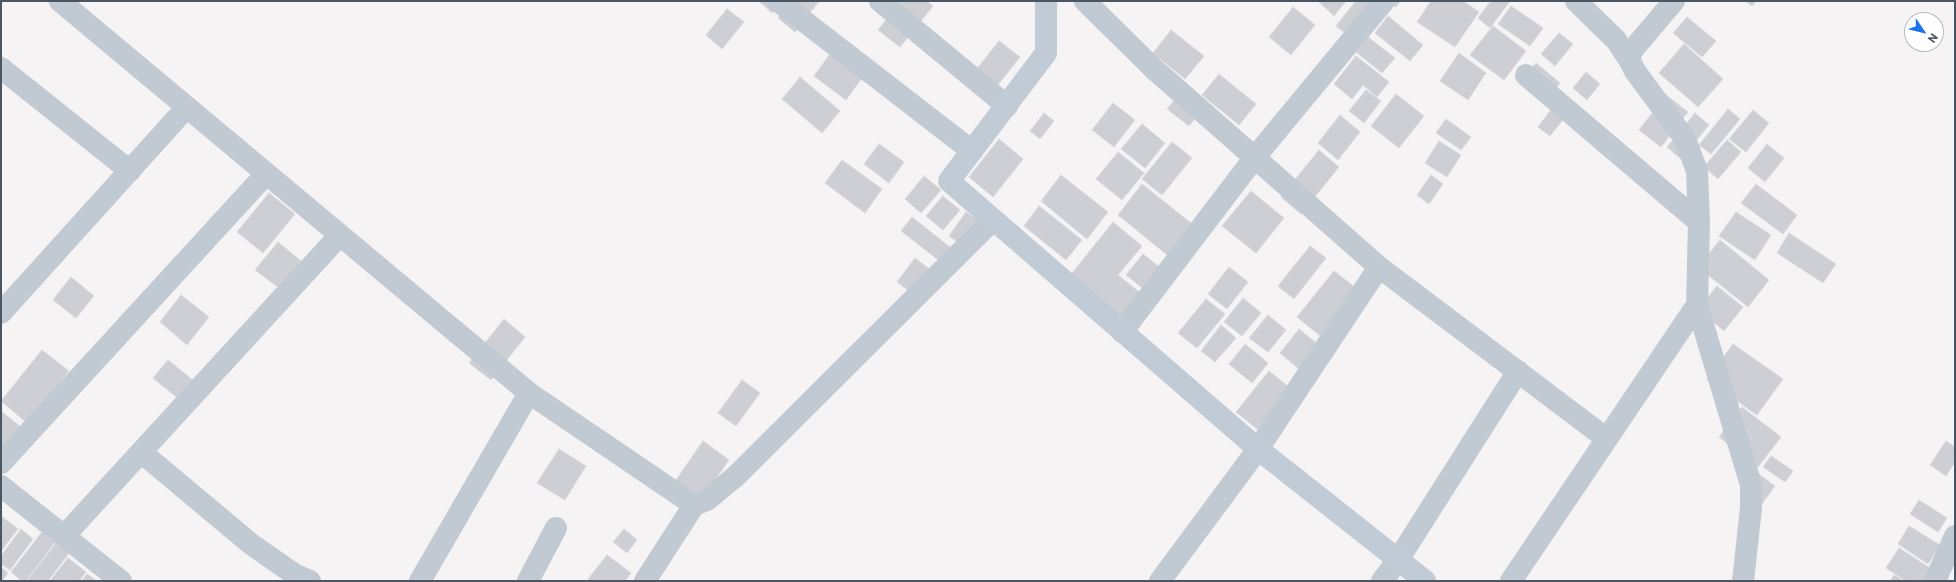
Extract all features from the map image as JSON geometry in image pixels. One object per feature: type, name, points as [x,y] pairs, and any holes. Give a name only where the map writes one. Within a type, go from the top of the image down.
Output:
[{"type":"street","points":[[60,1],[529,393],[694,505]]},
{"type":"street","points":[[778,1],[972,151]]},
{"type":"street","points":[[880,1],[1007,106]]},
{"type":"street","points":[[1046,1],[1046,53],[949,181],[1258,449],[1425,581]]},
{"type":"street","points":[[1085,1],[1154,69],[1379,267],[1607,439]]},
{"type":"street","points":[[1122,332],[1255,157],[1384,1]]},
{"type":"street","points":[[1576,1],[1616,40],[1635,70],[1685,139],[1697,171],[1699,222],[1697,305],[1751,485],[1751,508],[1743,581]]},
{"type":"street","points":[[1630,61],[1631,53],[1635,47],[1674,1]]},
{"type":"street","points":[[1,68],[130,171]]},
{"type":"street","points":[[1526,75],[1699,222]]},
{"type":"street","points":[[1,313],[187,107]]},
{"type":"street","points":[[1,463],[266,174]]},
{"type":"street","points":[[645,581],[694,505],[706,500],[736,476],[993,220]]},
{"type":"street","points":[[64,536],[340,235]]},
{"type":"street","points":[[1160,581],[1258,449],[1379,267]]},
{"type":"street","points":[[1511,581],[1697,305]]},
{"type":"street","points":[[1382,581],[1398,560],[1518,371]]},
{"type":"street","points":[[420,581],[529,393]]},
{"type":"street","points":[[141,452],[251,544],[294,574],[310,581]]},
{"type":"street","points":[[1,486],[121,581]]},
{"type":"street","points":[[528,581],[556,528]]},
{"type":"street","points":[[1936,581],[1955,536]]},
{"type":"building","points":[[759,1],[783,1],[772,13]]},
{"type":"building","points":[[791,1],[819,1],[795,32],[778,18]]},
{"type":"building","points":[[901,1],[927,1],[933,6],[900,47],[878,30]]},
{"type":"building","points":[[1318,1],[1346,1],[1334,16]]},
{"type":"building","points":[[1356,1],[1371,1],[1354,40],[1336,26]]},
{"type":"building","points":[[1387,1],[1400,1],[1396,7]]},
{"type":"building","points":[[1431,1],[1463,1],[1479,12],[1455,47],[1417,22]]},
{"type":"building","points":[[1491,1],[1510,1],[1490,28],[1478,18]]},
{"type":"building","points":[[1746,1],[1756,1],[1752,6]]},
{"type":"building","points":[[1511,6],[1543,28],[1530,46],[1498,24]]},
{"type":"building","points":[[1293,7],[1315,25],[1291,55],[1269,37]]},
{"type":"building","points":[[727,9],[744,22],[722,49],[706,35]]},
{"type":"building","points":[[1388,16],[1423,45],[1410,61],[1375,33]]},
{"type":"building","points":[[1687,17],[1716,41],[1702,57],[1673,33]]},
{"type":"building","points":[[1493,26],[1526,51],[1504,80],[1470,55]]},
{"type":"building","points":[[1171,30],[1204,56],[1185,79],[1153,53]]},
{"type":"building","points":[[1559,33],[1573,44],[1555,66],[1541,54]]},
{"type":"building","points":[[1368,37],[1395,58],[1382,73],[1356,52]]},
{"type":"building","points":[[999,41],[1020,57],[989,96],[968,80]]},
{"type":"building","points":[[1684,44],[1723,79],[1698,107],[1659,73]]},
{"type":"building","points":[[835,47],[867,71],[846,100],[814,76]]},
{"type":"building","points":[[1459,53],[1486,73],[1468,100],[1440,81]]},
{"type":"building","points":[[1356,56],[1389,82],[1377,97],[1363,85],[1352,99],[1334,84]]},
{"type":"building","points":[[1536,63],[1560,83],[1544,103],[1520,83]]},
{"type":"building","points":[[1586,72],[1600,84],[1587,100],[1573,88]]},
{"type":"building","points":[[1219,74],[1256,104],[1239,125],[1202,95]]},
{"type":"building","points":[[800,77],[840,111],[822,133],[782,99]]},
{"type":"building","points":[[1185,88],[1206,105],[1189,126],[1167,109]]},
{"type":"building","points":[[1366,90],[1381,101],[1364,123],[1349,111]]},
{"type":"building","points":[[1396,94],[1424,116],[1399,148],[1371,126]]},
{"type":"building","points":[[1666,95],[1688,112],[1661,147],[1639,130]]},
{"type":"building","points":[[1113,103],[1135,120],[1114,147],[1092,130]]},
{"type":"building","points":[[1553,107],[1565,117],[1550,136],[1538,127]]},
{"type":"building","points":[[1728,109],[1740,119],[1711,154],[1699,145]]},
{"type":"building","points":[[1753,110],[1769,123],[1746,152],[1729,139]]},
{"type":"building","points":[[1044,113],[1054,121],[1040,139],[1030,131]]},
{"type":"building","points":[[1695,113],[1709,125],[1681,159],[1667,147]]},
{"type":"building","points":[[1340,115],[1360,132],[1338,160],[1318,143]]},
{"type":"building","points":[[1446,119],[1471,137],[1461,150],[1436,133]]},
{"type":"building","points":[[1142,124],[1165,143],[1145,168],[1121,149]]},
{"type":"building","points":[[999,139],[1023,159],[993,197],[969,177]]},
{"type":"building","points":[[1727,140],[1741,152],[1718,179],[1704,167]]},
{"type":"building","points":[[1439,141],[1461,155],[1447,177],[1425,163]]},
{"type":"building","points":[[1172,142],[1192,158],[1162,195],[1142,179]]},
{"type":"building","points":[[879,144],[904,162],[889,183],[864,164]]},
{"type":"building","points":[[1767,144],[1784,158],[1765,182],[1748,168]]},
{"type":"building","points":[[1319,150],[1339,167],[1301,214],[1281,197]]},
{"type":"building","points":[[1118,152],[1144,173],[1122,200],[1096,179]]},
{"type":"building","points":[[842,160],[882,189],[865,213],[825,183]]},
{"type":"building","points":[[1061,175],[1108,212],[1087,239],[1041,201]]},
{"type":"building","points":[[1431,175],[1443,184],[1429,204],[1417,195]]},
{"type":"building","points":[[924,176],[941,190],[921,213],[905,199]]},
{"type":"building","points":[[1142,184],[1196,227],[1171,258],[1118,215]]},
{"type":"building","points":[[1756,184],[1797,215],[1783,234],[1741,203]]},
{"type":"building","points":[[1251,191],[1284,218],[1256,253],[1222,226]]},
{"type":"building","points":[[269,193],[295,214],[263,253],[237,232]]},
{"type":"building","points":[[943,196],[960,210],[943,230],[926,216]]},
{"type":"building","points":[[1039,206],[1082,240],[1066,260],[1024,226]]},
{"type":"building","points":[[966,212],[982,223],[965,247],[949,236]]},
{"type":"building","points":[[1736,212],[1771,235],[1755,260],[1719,236]]},
{"type":"building","points":[[912,217],[951,248],[941,262],[901,231]]},
{"type":"building","points":[[1113,222],[1142,246],[1118,275],[1143,295],[1122,320],[1069,277]]},
{"type":"building","points":[[1789,233],[1836,264],[1823,283],[1777,253]]},
{"type":"building","points":[[1720,240],[1769,280],[1748,307],[1698,267]]},
{"type":"building","points":[[278,242],[301,261],[279,288],[255,270]]},
{"type":"building","points":[[1310,246],[1326,258],[1294,299],[1278,286]]},
{"type":"building","points":[[1143,254],[1163,270],[1146,291],[1126,275]]},
{"type":"building","points":[[915,258],[936,274],[918,298],[897,282]]},
{"type":"building","points":[[1229,267],[1248,282],[1227,309],[1208,294]]},
{"type":"building","points":[[1334,271],[1360,291],[1323,338],[1297,317]]},
{"type":"building","points":[[71,277],[94,296],[76,318],[53,300]]},
{"type":"building","points":[[1717,286],[1743,307],[1724,331],[1698,309]]},
{"type":"building","points":[[181,295],[209,317],[187,345],[160,322]]},
{"type":"building","points":[[1243,298],[1261,313],[1242,336],[1224,322]]},
{"type":"building","points":[[1206,299],[1225,314],[1197,348],[1178,333]]},
{"type":"building","points":[[1268,315],[1286,330],[1268,352],[1249,338]]},
{"type":"building","points":[[504,319],[525,337],[491,380],[469,363]]},
{"type":"building","points":[[1221,325],[1236,338],[1215,362],[1201,351]]},
{"type":"building","points":[[1299,329],[1325,350],[1306,375],[1280,353]]},
{"type":"building","points":[[1245,344],[1268,363],[1252,383],[1229,364]]},
{"type":"building","points":[[1733,344],[1783,379],[1757,415],[1707,380]]},
{"type":"building","points":[[42,350],[69,371],[27,423],[1,401]]},
{"type":"building","points":[[168,360],[194,381],[179,399],[153,378]]},
{"type":"building","points":[[1269,371],[1295,392],[1262,433],[1236,412]]},
{"type":"building","points":[[742,380],[760,393],[736,426],[718,413]]},
{"type":"building","points":[[1742,407],[1781,437],[1758,467],[1719,437]]},
{"type":"building","points":[[1,411],[21,427],[1,452]]},
{"type":"building","points":[[703,441],[729,460],[702,498],[676,480]]},
{"type":"building","points":[[1946,441],[1955,447],[1955,462],[1946,476],[1930,465]]},
{"type":"building","points":[[559,449],[586,466],[565,500],[537,483]]},
{"type":"building","points":[[1771,456],[1793,471],[1785,482],[1763,467]]},
{"type":"building","points":[[1740,460],[1775,486],[1748,523]]},
{"type":"building","points":[[1919,500],[1947,518],[1938,532],[1910,514]]},
{"type":"building","points":[[1,516],[18,529],[1,551]]},
{"type":"building","points":[[1909,526],[1940,545],[1928,564],[1898,544]]},
{"type":"building","points":[[21,529],[33,539],[10,570],[1,564],[1,556]]},
{"type":"building","points":[[624,529],[637,540],[627,553],[613,542]]},
{"type":"building","points":[[42,532],[55,542],[26,581],[22,581],[11,572]]},
{"type":"building","points":[[56,543],[69,553],[48,581],[27,581]]},
{"type":"building","points":[[1899,548],[1933,570],[1925,581],[1906,581],[1886,568]]},
{"type":"building","points":[[607,555],[631,573],[625,581],[591,581],[588,579]]},
{"type":"building","points":[[68,558],[86,572],[79,581],[50,581]]},
{"type":"building","points":[[1,567],[8,573],[2,581],[1,581]]},
{"type":"building","points":[[87,574],[97,581],[82,581]]},
{"type":"building","points":[[1894,575],[1904,581],[1890,581]]}]
